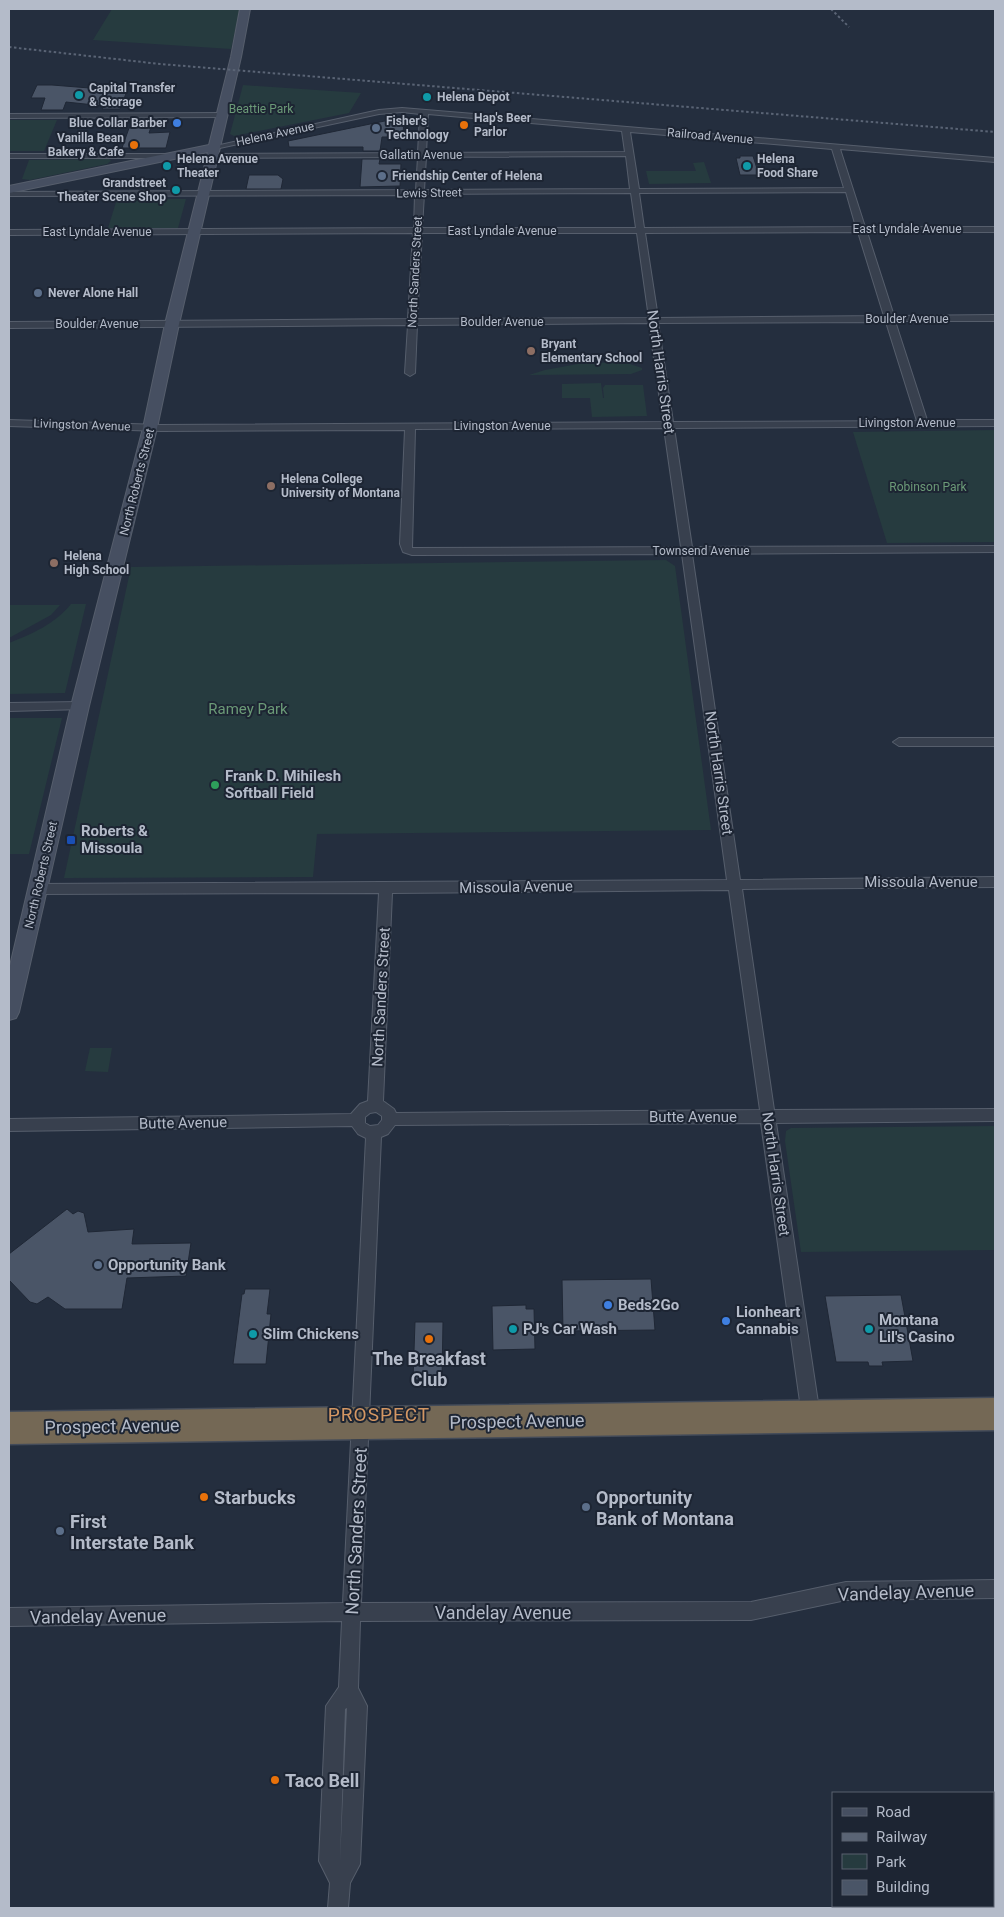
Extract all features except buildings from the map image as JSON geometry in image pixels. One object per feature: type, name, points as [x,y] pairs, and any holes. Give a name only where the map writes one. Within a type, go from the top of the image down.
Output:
[{"type":"highway","name":"Prospect Avenue","points":[[9,1428],[995,1414]]},
{"type":"street","name":"North Roberts Street","points":[[9,1012],[80,706],[150,428],[172,324],[236,57],[245,9]]},
{"type":"street","name":"Helena Avenue","points":[[9,189],[171,156],[213,152],[380,112],[402,110],[424,112]]},
{"type":"street","name":"Railroad Avenue","points":[[424,112],[995,160]]},
{"type":"street","name":"North Sanders Street","points":[[410,373],[424,112]]},
{"type":"street","points":[[9,116],[222,115]]},
{"type":"street","name":"North Harris Street","points":[[626,129],[811,1416]]},
{"type":"street","points":[[835,146],[923,423]]},
{"type":"street","name":"Gallatin Avenue","points":[[213,152],[422,155],[630,154]]},
{"type":"street","points":[[9,156],[171,156]]},
{"type":"street","name":"Lewis Street","points":[[9,194],[849,190]]},
{"type":"street","name":"East Lyndale Avenue","points":[[9,232],[995,229]]},
{"type":"street","name":"Boulder Avenue","points":[[9,325],[995,318]]},
{"type":"street","name":"Livingston Avenue","points":[[9,423],[115,425],[150,428],[995,423]]},
{"type":"street","name":"Townsend Avenue","points":[[410,426],[405,544],[407,550],[418,552],[995,549]]},
{"type":"street","points":[[9,707],[80,706]]},
{"type":"street","points":[[899,742],[995,742]]},
{"type":"street","name":"Missoula Avenue","points":[[38,889],[386,888],[995,882]]},
{"type":"street","name":"North Sanders Street","points":[[375,1106],[386,888]]},
{"type":"street","points":[[375,1106],[385,1109],[390,1119],[383,1130],[374,1133],[364,1131],[357,1120],[358,1115],[365,1108],[375,1106]]},
{"type":"street","name":"Butte Avenue","points":[[390,1119],[995,1115]]},
{"type":"street","name":"Butte Avenue","points":[[9,1125],[357,1120]]},
{"type":"street","name":"North Sanders Street","points":[[338,1908],[340,1881],[350,1864],[358,1706],[348,1690],[374,1133]]},
{"type":"street","name":"Vandelay Avenue","points":[[9,1617],[352,1612],[751,1611],[846,1591],[995,1590]]},
{"type":"green space","points":[[112,9],[240,9],[231,49],[93,40]]},
{"type":"green space","name":"Beattie Park","points":[[243,85],[361,93],[349,113],[234,136],[230,134]]},
{"type":"green space","points":[[9,120],[57,120],[44,151],[9,151]]},
{"type":"green space","points":[[109,159],[111,161],[107,164],[30,180],[22,179],[29,160]]},
{"type":"green space","points":[[704,162],[711,183],[649,184],[646,171],[696,171],[693,163]]},
{"type":"green space","points":[[117,199],[186,199],[178,228],[108,228]]},
{"type":"green space","points":[[589,362],[630,364],[642,368],[642,370],[631,374],[529,375],[545,370]]},
{"type":"green space","points":[[601,383],[603,398],[603,388],[605,385],[643,385],[647,416],[592,417],[590,398],[562,398],[562,384]]},
{"type":"green space","name":"Robinson Park","points":[[995,430],[995,542],[887,543],[853,432]]},
{"type":"green space","name":"Ramey Park","points":[[666,560],[675,566],[711,830],[317,834],[313,877],[64,878],[131,567]]},
{"type":"green space","points":[[71,604],[86,604],[65,693],[9,694],[9,643],[35,632],[50,623]]},
{"type":"green space","points":[[9,605],[60,605],[51,615],[9,638]]},
{"type":"green space","points":[[9,718],[62,718],[29,854],[9,854]]},
{"type":"green space","points":[[90,1048],[112,1048],[108,1072],[85,1071]]},
{"type":"green space","points":[[995,1126],[995,1250],[801,1252],[785,1141],[786,1131],[791,1128]]},
{"type":"railway","points":[[831,9],[849,27]]},
{"type":"railway","points":[[9,47],[160,64],[995,132]]},
{"type":"place","name":"Capital Transfer & Storage","points":[[79,95]]},
{"type":"place","name":"Helena Depot","points":[[427,97]]},
{"type":"place","name":"Blue Collar Barber","points":[[177,123]]},
{"type":"place","name":"Hap's Beer Parlor","points":[[464,125]]},
{"type":"place","name":"Fisher's Technology","points":[[376,128]]},
{"type":"place","name":"Vanilla Bean Bakery & Cafe","points":[[134,145]]},
{"type":"place","name":"Helena Avenue Theater","points":[[167,166]]},
{"type":"place","name":"Helena Food Share","points":[[747,166]]},
{"type":"place","name":"Friendship Center of Helena","points":[[382,176]]},
{"type":"place","name":"Grandstreet Theater Scene Shop","points":[[176,190]]},
{"type":"place","name":"Never Alone Hall","points":[[38,293]]},
{"type":"place","name":"Bryant Elementary School","points":[[531,351]]},
{"type":"place","name":"Helena College University of Montana","points":[[271,486]]},
{"type":"place","name":"Helena High School","points":[[54,563]]},
{"type":"place","name":"Frank D. Mihilesh Softball Field","points":[[215,785]]},
{"type":"place","name":"Roberts & Missoula","points":[[71,840]]},
{"type":"place","name":"Opportunity Bank","points":[[98,1265]]},
{"type":"place","name":"Beds2Go","points":[[608,1305]]},
{"type":"place","name":"Lionheart Cannabis","points":[[726,1321]]},
{"type":"place","name":"PJ's Car Wash","points":[[513,1329]]},
{"type":"place","name":"Montana Lil's Casino","points":[[869,1329]]},
{"type":"place","name":"Slim Chickens","points":[[253,1334]]},
{"type":"place","name":"The Breakfast Club","points":[[429,1339]]},
{"type":"place","name":"Starbucks","points":[[204,1497]]},
{"type":"place","name":"Opportunity Bank of Montana","points":[[586,1507]]},
{"type":"place","name":"First Interstate Bank","points":[[60,1531]]},
{"type":"place","name":"Taco Bell","points":[[275,1780]]},
{"type":"district","name":"PROSPECT","points":[[379,1414]]}]
